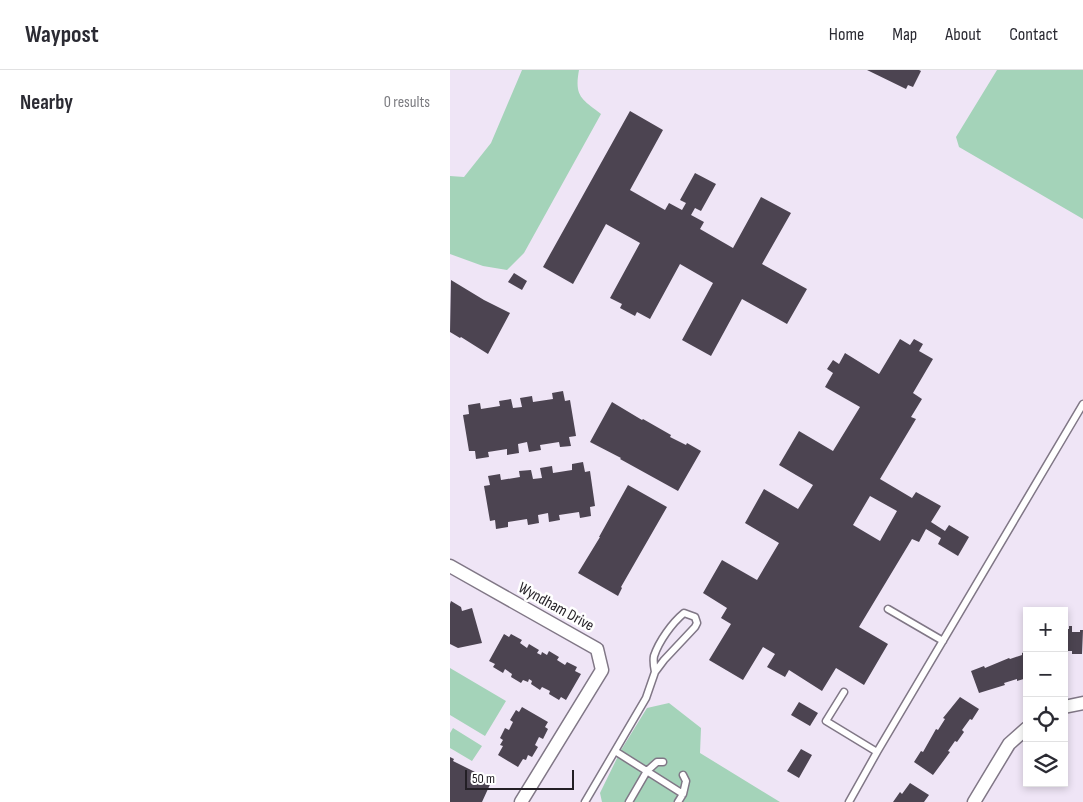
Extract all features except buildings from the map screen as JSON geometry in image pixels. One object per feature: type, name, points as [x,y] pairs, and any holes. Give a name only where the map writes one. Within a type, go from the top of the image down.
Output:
[{"type":"street","name":"Wyndham Drive","points":[[450,566],[597,649],[602,670],[521,802]]},
{"type":"street","points":[[1068,706],[1083,703]]},
{"type":"street","points":[[974,802],[1009,744],[1023,732]]},
{"type":"lane","points":[[849,802],[1083,404]]},
{"type":"lane","points":[[888,609],[943,641]]},
{"type":"lane","points":[[586,802],[646,698],[655,672],[695,627],[697,622],[695,617],[684,613],[677,619],[654,658],[655,672]]},
{"type":"lane","points":[[844,692],[826,721],[877,752]]},
{"type":"lane","points":[[615,751],[683,794]]},
{"type":"lane","points":[[629,802],[647,771],[657,762],[663,762]]},
{"type":"lane","points":[[678,802],[683,794],[686,781],[683,775]]},
{"type":"green space","points":[[522,70],[579,70],[578,86],[581,97],[601,114],[524,253],[507,270],[483,266],[450,254],[450,176],[464,177],[491,143]]},
{"type":"green space","points":[[997,70],[1083,70],[1083,219],[959,147],[956,137]]},
{"type":"green space","points":[[450,668],[506,701],[485,736],[450,715]]},
{"type":"green space","points":[[669,703],[701,728],[700,753],[780,802],[602,802],[600,793],[621,750],[647,708]]},
{"type":"green space","points":[[453,728],[482,746],[472,761],[450,748],[450,733]]}]
